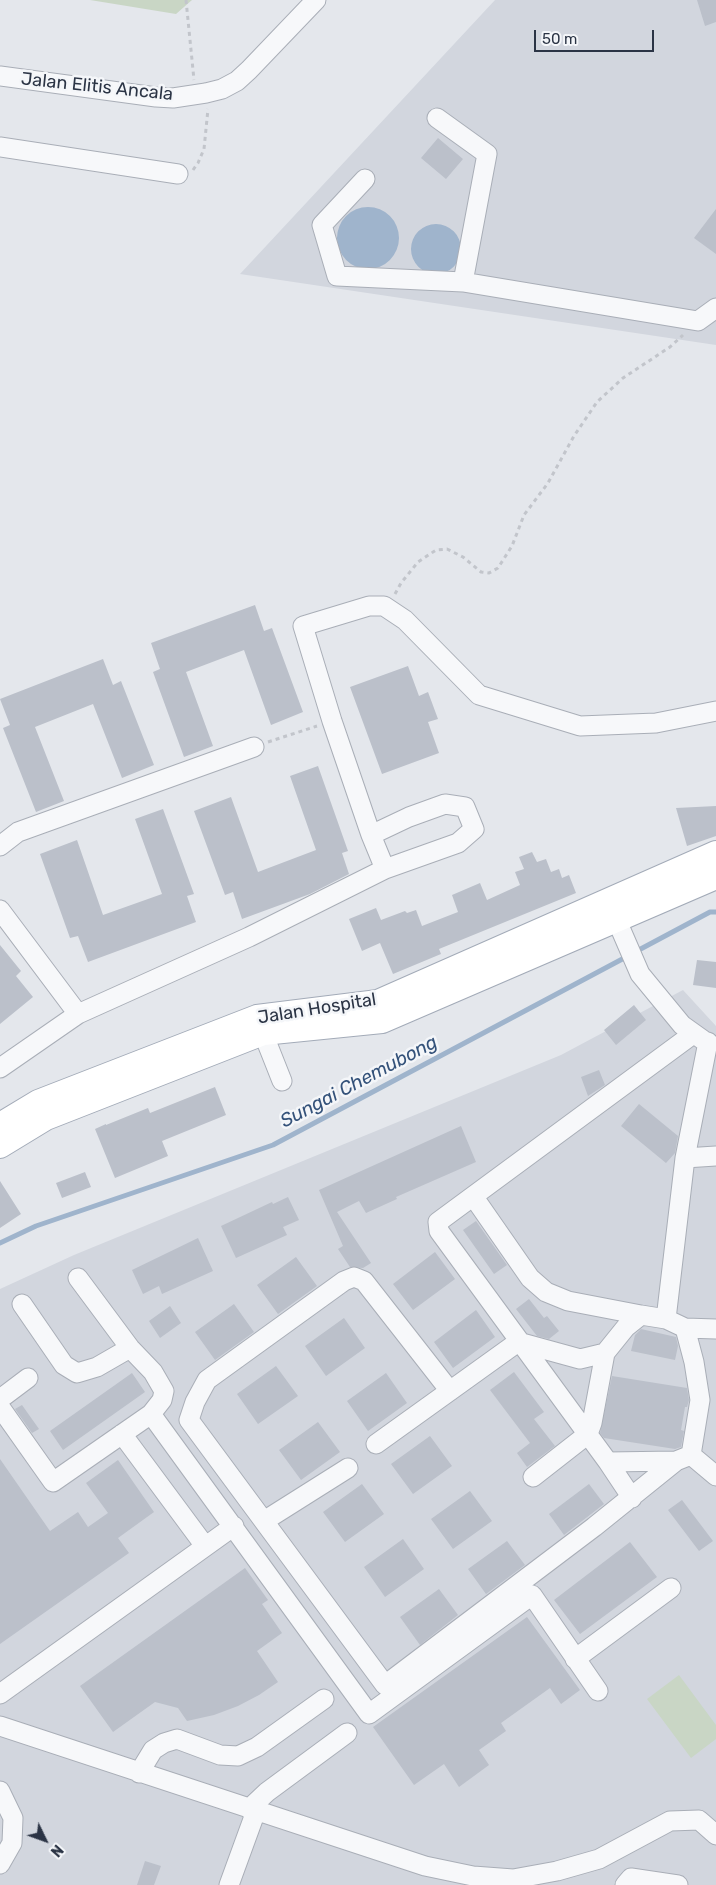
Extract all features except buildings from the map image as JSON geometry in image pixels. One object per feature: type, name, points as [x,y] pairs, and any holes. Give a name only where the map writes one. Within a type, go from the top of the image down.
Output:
[{"type":"main road","name":"Jalan Hospital","points":[[616,918],[716,853]]},
{"type":"main road","name":"Jalan Hospital","points":[[0,1125],[38,1102],[260,1025],[378,1002],[616,918],[716,877]]},
{"type":"main road","name":"Jalan Hospital","points":[[0,1146],[46,1118],[260,1025]]},
{"type":"street","name":"Jalan Elitis Ancala","points":[[0,76],[156,98],[195,95],[222,89],[237,81],[249,70],[316,0]]},
{"type":"street","points":[[437,118],[487,154],[463,282]]},
{"type":"street","points":[[0,148],[178,174]]},
{"type":"street","points":[[365,179],[322,225],[337,276],[463,282],[698,321],[716,308]]},
{"type":"street","points":[[385,869],[371,835],[332,721],[303,626],[369,606],[384,606],[405,620],[479,696],[580,726],[656,723],[716,711]]},
{"type":"street","points":[[0,846],[18,832],[254,747]]},
{"type":"street","points":[[0,1068],[78,1014],[249,936],[385,869],[458,843],[474,829],[465,807],[445,804],[409,817],[371,835]]},
{"type":"street","points":[[0,910],[78,1014]]},
{"type":"street","points":[[616,918],[640,974],[682,1025],[706,1040]]},
{"type":"street","points":[[260,1025],[282,1081]]},
{"type":"street","points":[[666,1319],[685,1158],[706,1040]]},
{"type":"street","points":[[632,1498],[588,1434],[518,1342],[438,1230],[438,1222],[706,1040]]},
{"type":"street","points":[[685,1158],[716,1156]]},
{"type":"street","points":[[474,1196],[530,1278],[546,1292],[568,1302],[666,1319],[685,1328],[716,1329]]},
{"type":"street","points":[[450,1391],[364,1281],[354,1277],[344,1281],[207,1380],[195,1402],[189,1420],[385,1686],[683,1458],[700,1400],[694,1362],[685,1328]]},
{"type":"street","points":[[0,1407],[53,1482],[151,1414],[162,1400],[164,1391],[153,1372],[130,1348],[78,1278]]},
{"type":"street","points":[[22,1304],[64,1365],[77,1373],[97,1367],[130,1348]]},
{"type":"street","points":[[534,1476],[588,1434],[592,1424],[605,1353],[626,1327],[641,1314]]},
{"type":"street","points":[[518,1342],[580,1358],[605,1353]]},
{"type":"street","points":[[376,1444],[518,1342]]},
{"type":"street","points":[[0,1399],[28,1378]]},
{"type":"street","points":[[151,1414],[369,1714],[532,1595],[598,1691]]},
{"type":"street","points":[[122,1434],[205,1546]]},
{"type":"street","points":[[608,1462],[683,1458],[716,1476]]},
{"type":"street","points":[[264,1521],[348,1468]]},
{"type":"street","points":[[0,1694],[234,1526]]},
{"type":"street","points":[[575,1659],[671,1588]]},
{"type":"street","points":[[139,1773],[153,1750],[164,1743],[177,1739],[220,1755],[238,1756],[258,1747],[324,1699]]},
{"type":"street","points":[[0,1726],[426,1866],[473,1876],[513,1879],[557,1871],[599,1859],[670,1821],[699,1820],[716,1835]]},
{"type":"street","points":[[229,1885],[252,1810],[267,1792],[347,1733]]},
{"type":"street","points":[[0,1791],[13,1818],[12,1843],[0,1864]]},
{"type":"street","points":[[625,1885],[632,1878],[678,1885]]},
{"type":"path","points":[[186,0],[194,65],[195,95]]},
{"type":"path","points":[[178,174],[191,172],[198,163],[204,148],[208,110]]},
{"type":"path","points":[[384,606],[393,598],[401,583],[418,562],[436,550],[447,549],[463,557],[481,572],[489,573],[498,568],[512,546],[524,515],[548,483],[574,436],[597,402],[623,378],[650,358],[670,347],[698,321]]},
{"type":"path","points":[[254,747],[332,721]]},
{"type":"shaded area","points":[[495,0],[716,0],[716,345],[240,274]]},
{"type":"shaded area","points":[[683,990],[716,1026],[716,1885],[0,1885],[0,1289],[74,1255],[561,1055]]},
{"type":"green space","points":[[90,0],[192,0],[176,14]]},
{"type":"green space","points":[[679,1675],[716,1725],[716,1739],[691,1758],[647,1699]]},
{"type":"water","points":[[362,207],[374,207],[390,216],[397,226],[399,238],[397,250],[390,260],[374,269],[362,269],[351,264],[342,255],[337,244],[337,232],[342,221],[351,212]]},
{"type":"water","points":[[431,224],[441,224],[454,231],[461,244],[461,254],[454,267],[441,274],[431,274],[422,270],[415,263],[411,254],[411,244],[415,235],[422,228]]},
{"type":"waterway","name":"Sungai Chemubong","points":[[635,952],[710,912],[716,912]]},
{"type":"waterway","name":"Sungai Chemubong","points":[[0,1243],[36,1226],[273,1145],[628,956]]}]
